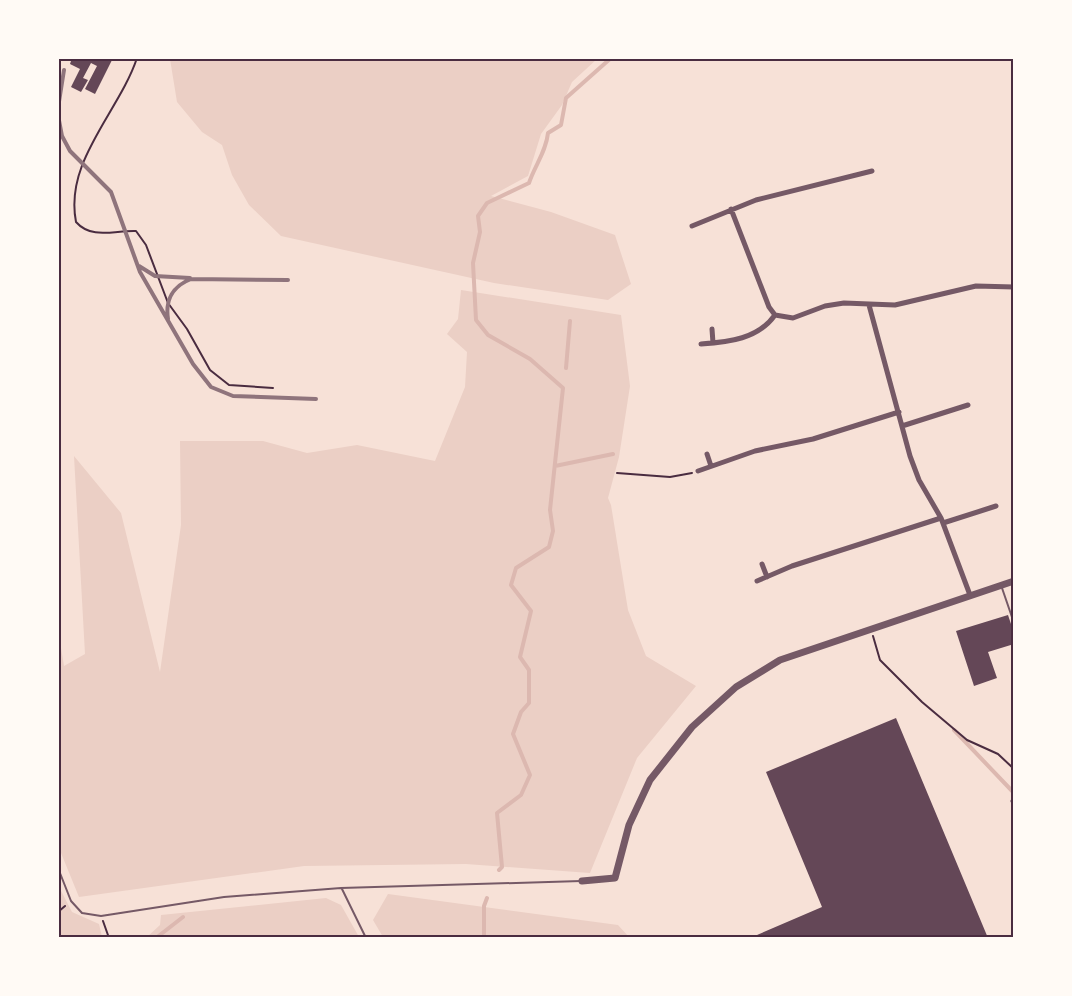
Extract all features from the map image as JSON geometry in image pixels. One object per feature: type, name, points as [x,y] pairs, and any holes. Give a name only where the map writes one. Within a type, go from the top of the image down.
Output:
[{"type":"street","points":[[692,226],[731,209],[872,171]]},
{"type":"street","points":[[731,209],[769,307],[775,315],[793,318],[825,306],[844,303],[896,305],[976,286],[1014,287]]},
{"type":"street","points":[[869,305],[910,456],[942,521],[970,595]]},
{"type":"street","points":[[701,344],[755,334],[767,327],[775,315]]},
{"type":"street","points":[[712,329],[713,343]]},
{"type":"street","points":[[902,426],[968,405]]},
{"type":"street","points":[[698,471],[754,451],[813,439],[899,412]]},
{"type":"street","points":[[707,454],[711,466]]},
{"type":"street","points":[[757,581],[942,521],[996,506]]},
{"type":"street","points":[[762,564],[767,577]]},
{"type":"street","points":[[582,881],[615,878],[629,825],[650,780],[692,727],[736,687],[780,660],[1014,581]]},
{"type":"lane","points":[[1001,585],[1014,623]]},
{"type":"lane","points":[[58,868],[72,901],[82,913],[101,916],[224,897],[342,888],[582,881]]},
{"type":"lane","points":[[342,888],[366,938]]},
{"type":"path","points":[[58,63],[60,58]]},
{"type":"path","points":[[137,58],[82,165],[76,193],[76,222],[81,228],[97,234],[136,231],[146,245],[168,303],[187,329],[210,370],[229,385],[273,388]]},
{"type":"path","points":[[617,473],[670,477],[698,471]]},
{"type":"path","points":[[872,628],[880,660],[922,702],[968,740],[998,754],[1014,769]]},
{"type":"path","points":[[101,916],[109,938]]},
{"type":"shaded area","points":[[170,59],[597,59],[572,82],[562,105],[541,134],[528,176],[491,196],[551,212],[615,235],[631,284],[608,300],[494,283],[281,236],[249,205],[232,175],[222,145],[202,132],[177,102]]},
{"type":"shaded area","points":[[461,290],[621,315],[630,386],[619,457],[608,498],[628,610],[646,656],[696,686],[637,758],[590,873],[466,864],[304,866],[79,897],[59,848],[59,636],[64,666],[85,654],[74,456],[121,513],[160,672],[181,525],[180,441],[263,441],[307,453],[357,445],[435,461],[465,387],[467,352],[447,334],[458,319]]},
{"type":"shaded area","points":[[58,885],[72,912],[99,924],[102,937],[59,937]]},
{"type":"shaded area","points":[[388,894],[618,925],[629,937],[383,937],[373,920]]},
{"type":"shaded area","points":[[326,898],[341,905],[359,937],[147,937],[160,925],[161,915]]},
{"type":"building","points":[[72,58],[112,60],[95,94],[85,89],[97,66],[91,63],[83,78],[88,80],[81,92],[71,87],[80,69],[70,64]]},
{"type":"building","points":[[1008,615],[1014,633],[1014,644],[988,652],[997,678],[974,686],[956,631]]},
{"type":"building","points":[[896,718],[988,938],[750,938],[822,907],[766,772]]},
{"type":"waterway","points":[[499,870],[502,867],[497,813],[521,795],[530,775],[513,734],[521,712],[529,703],[529,670],[520,657],[531,611],[511,585],[516,568],[549,547],[553,531],[550,510],[563,388],[530,359],[488,335],[476,320],[473,263],[480,232],[478,216],[487,203],[529,183],[545,146],[548,133],[561,125],[566,98],[611,58]]},
{"type":"waterway","points":[[566,368],[570,321]]},
{"type":"waterway","points":[[555,466],[613,454]]},
{"type":"waterway","points":[[954,730],[1014,793]]},
{"type":"waterway","points":[[484,938],[484,906],[487,898]]},
{"type":"waterway","points":[[156,938],[183,917]]},
{"type":"railway","points":[[58,108],[64,70]]},
{"type":"railway","points":[[58,115],[62,136],[70,151],[111,192],[140,272],[193,364],[211,387],[233,396],[316,399]]},
{"type":"railway","points":[[139,266],[155,276],[190,278]]},
{"type":"railway","points":[[168,319],[167,312],[172,294],[179,286],[191,279],[288,280]]}]
